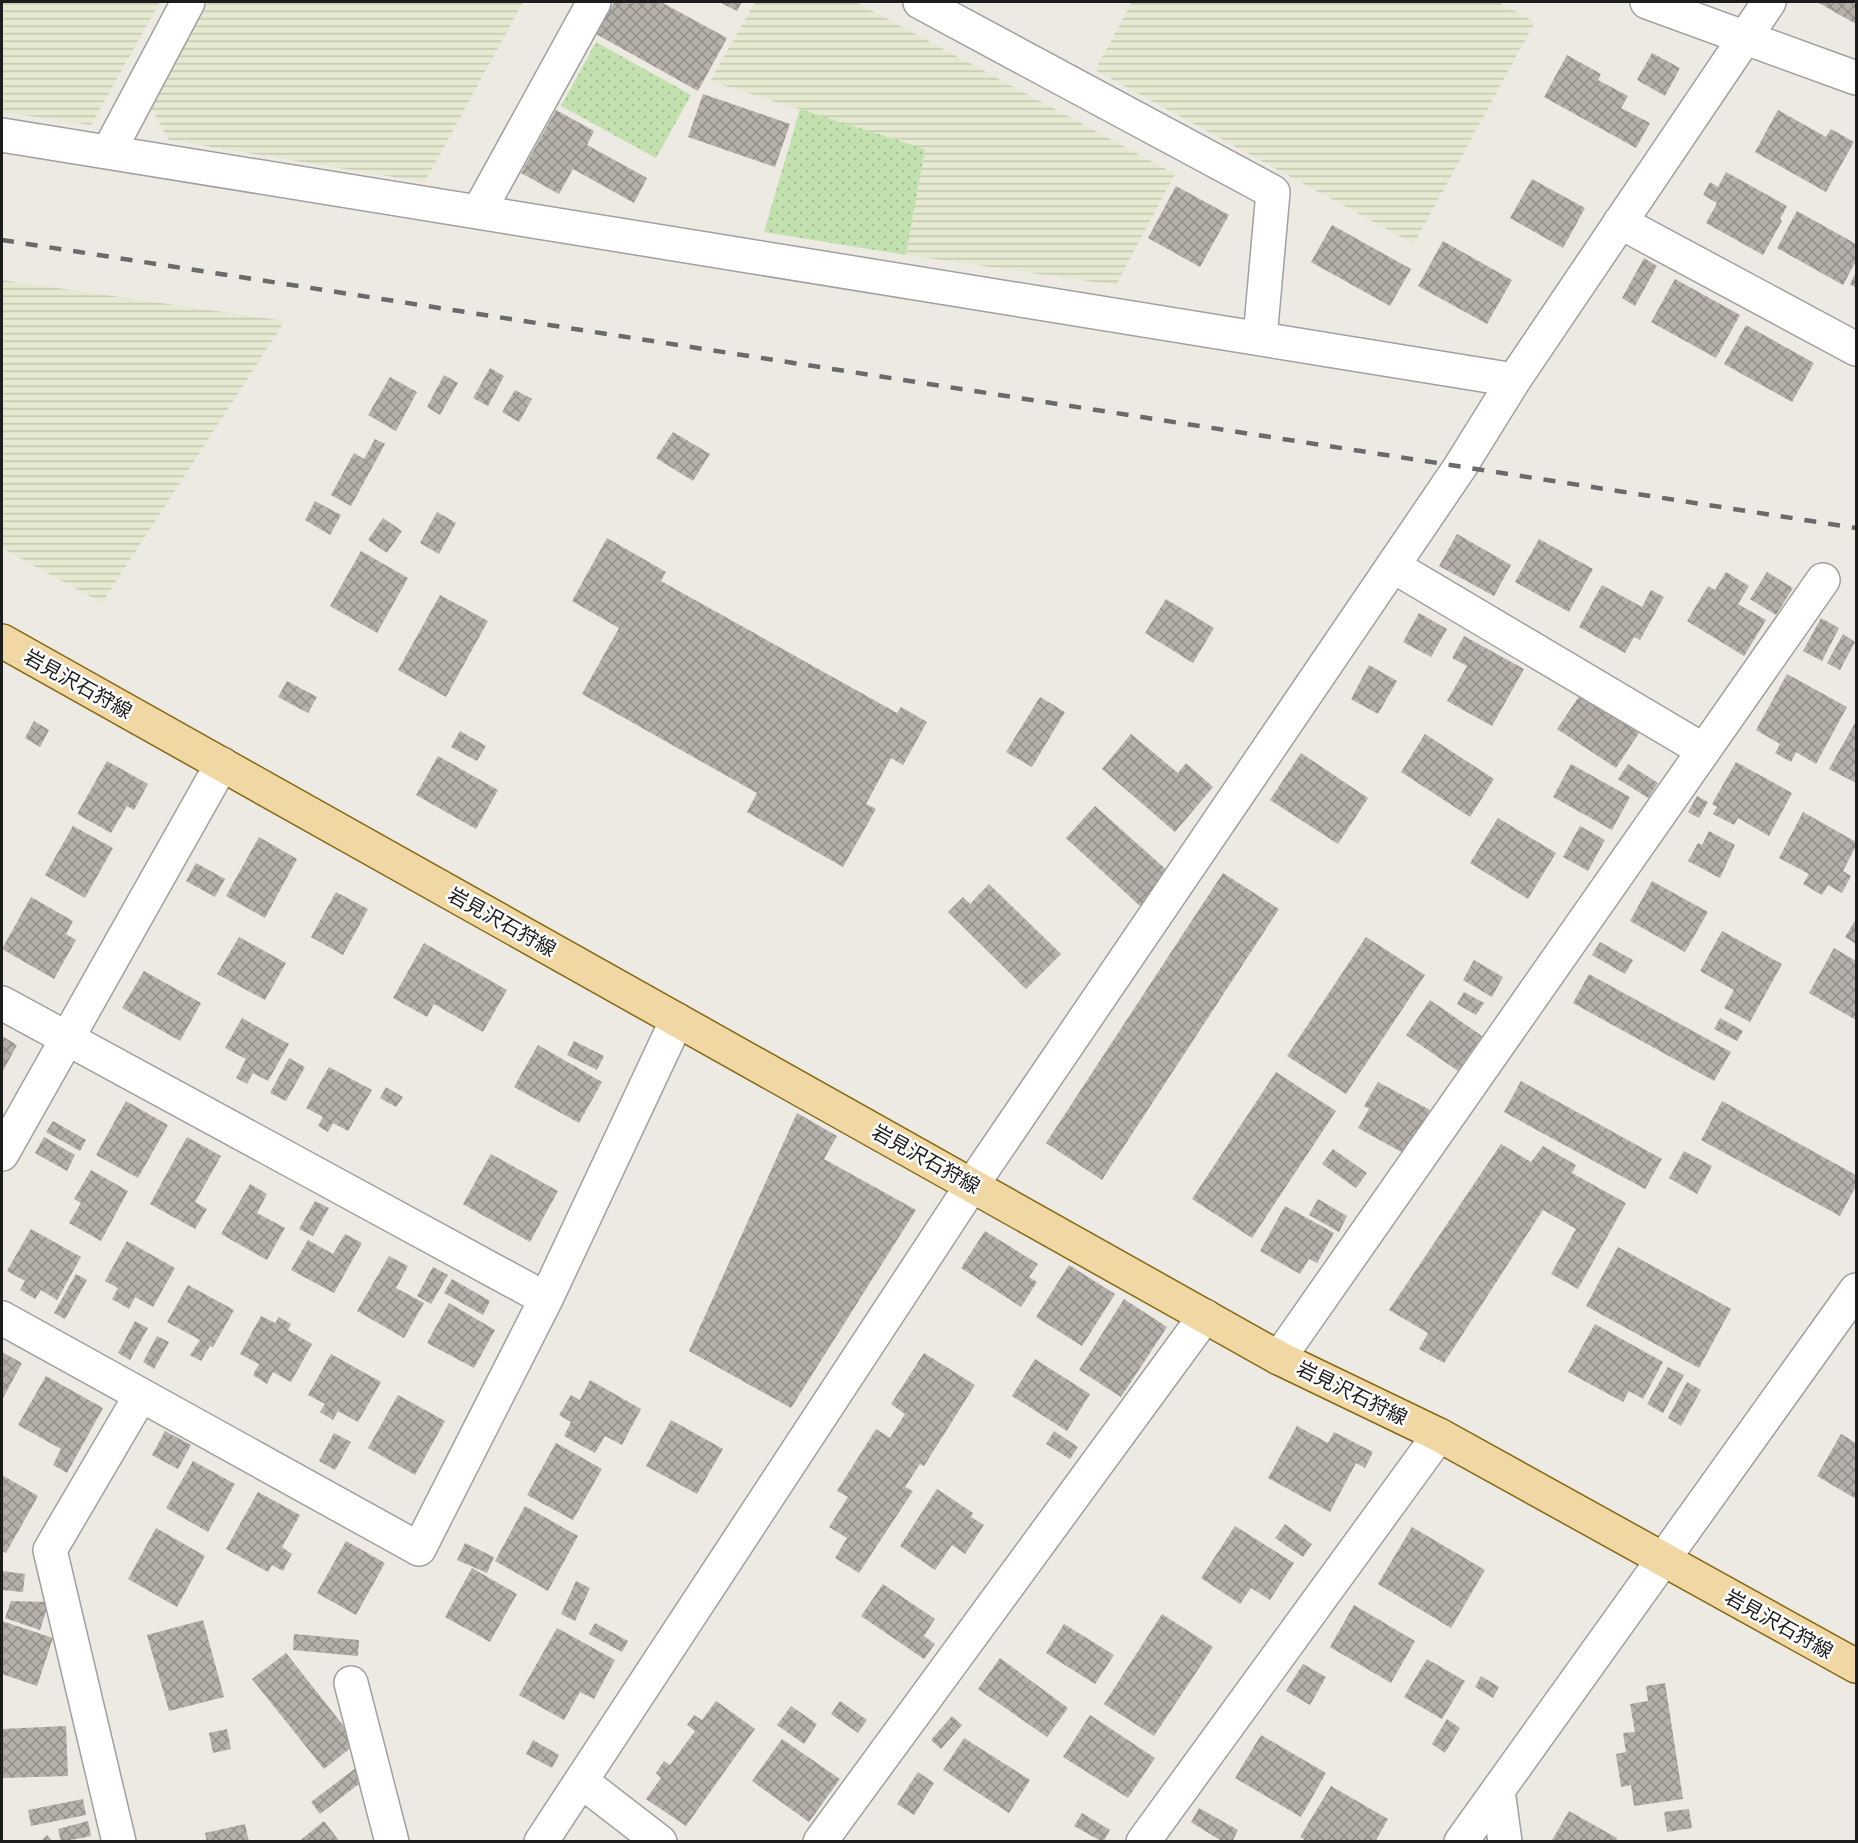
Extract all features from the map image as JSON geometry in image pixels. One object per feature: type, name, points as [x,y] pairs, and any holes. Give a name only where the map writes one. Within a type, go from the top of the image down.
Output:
[{"type":"main road","name":"岩見沢石狩線","points":[[2,641],[1279,1358],[1439,1435],[1857,1666]]},
{"type":"street","points":[[109,151],[188,2]]},
{"type":"street","points":[[479,212],[594,2]]},
{"type":"street","points":[[920,2],[1274,192],[1260,338]]},
{"type":"street","points":[[1647,2],[1857,78]]},
{"type":"street","points":[[541,1842],[972,1185],[1461,467],[1514,380],[1769,2]]},
{"type":"street","points":[[2,135],[1514,380]]},
{"type":"street","points":[[1620,222],[1857,349]]},
{"type":"street","points":[[1393,566],[1703,750]]},
{"type":"street","points":[[1279,1358],[1822,580]]},
{"type":"street","points":[[2,1154],[222,764]]},
{"type":"street","points":[[2,1003],[546,1299]]},
{"type":"street","points":[[2,1318],[419,1549],[546,1299],[677,1020]]},
{"type":"street","points":[[1461,1842],[1857,1290]]},
{"type":"street","points":[[820,1842],[1205,1316]]},
{"type":"street","points":[[119,1842],[50,1550],[141,1395]]},
{"type":"street","points":[[1143,1842],[1439,1435]]},
{"type":"street","points":[[351,1683],[392,1842]]},
{"type":"street","points":[[581,1781],[660,1842]]},
{"type":"street","points":[[1498,1790],[1505,1842]]},
{"type":"green space","points":[[2,2],[160,2],[91,125],[2,112]]},
{"type":"green space","points":[[208,2],[523,2],[425,182],[169,140],[150,106]]},
{"type":"green space","points":[[755,2],[856,2],[1175,174],[1116,285],[906,255],[925,149],[710,81]]},
{"type":"green space","points":[[1132,2],[1498,2],[1535,22],[1414,244],[1095,70]]},
{"type":"green space","points":[[596,42],[691,95],[656,158],[561,106]]},
{"type":"green space","points":[[800,109],[925,149],[906,255],[764,232]]},
{"type":"green space","points":[[2,280],[285,321],[102,603],[2,548]]},
{"type":"building","points":[[614,2],[628,4],[629,2],[661,2],[727,38],[698,91],[596,34]]},
{"type":"building","points":[[719,2],[742,2],[737,11]]},
{"type":"building","points":[[1817,2],[1856,2],[1856,24]]},
{"type":"building","points":[[1652,53],[1680,68],[1665,96],[1637,80]]},
{"type":"building","points":[[1567,55],[1601,74],[1598,80],[1628,96],[1621,108],[1650,123],[1636,148],[1544,97]]},
{"type":"building","points":[[703,94],[790,124],[775,167],[688,137]]},
{"type":"building","points":[[556,110],[594,131],[587,145],[647,178],[634,203],[573,169],[559,194],[521,173]]},
{"type":"building","points":[[1778,110],[1826,137],[1831,129],[1854,142],[1826,192],[1755,152]]},
{"type":"building","points":[[1726,172],[1787,206],[1780,219],[1782,221],[1763,255],[1706,223],[1717,203],[1703,195],[1710,182],[1718,187]]},
{"type":"building","points":[[1532,179],[1585,208],[1563,248],[1510,218]]},
{"type":"building","points":[[1176,186],[1229,215],[1200,267],[1148,238]]},
{"type":"building","points":[[1797,211],[1856,244],[1856,261],[1843,285],[1777,248]]},
{"type":"building","points":[[1332,225],[1411,269],[1390,306],[1311,262]]},
{"type":"building","points":[[1443,241],[1512,280],[1487,324],[1418,286]]},
{"type":"building","points":[[1644,258],[1657,266],[1635,306],[1622,298]]},
{"type":"building","points":[[1856,272],[1856,288],[1850,284]]},
{"type":"building","points":[[1675,279],[1740,315],[1716,358],[1651,322]]},
{"type":"building","points":[[1746,325],[1814,363],[1792,402],[1724,364]]},
{"type":"building","points":[[490,368],[504,376],[488,406],[473,398]]},
{"type":"building","points":[[444,375],[458,383],[440,415],[427,407]]},
{"type":"building","points":[[390,377],[417,392],[396,431],[368,415]]},
{"type":"building","points":[[515,390],[532,399],[519,422],[502,412]]},
{"type":"building","points":[[673,432],[710,454],[693,481],[656,458]]},
{"type":"building","points":[[375,439],[385,444],[351,506],[331,495],[354,453],[364,459]]},
{"type":"building","points":[[315,501],[341,515],[330,535],[305,520]]},
{"type":"building","points":[[437,512],[456,523],[439,554],[420,543]]},
{"type":"building","points":[[383,518],[402,531],[387,553],[368,540]]},
{"type":"building","points":[[1457,534],[1511,565],[1494,596],[1439,566]]},
{"type":"building","points":[[607,538],[666,572],[661,581],[897,713],[901,707],[927,722],[903,765],[891,758],[866,804],[876,809],[843,867],[747,812],[757,793],[582,694],[619,628],[572,601]]},
{"type":"building","points":[[1539,539],[1593,569],[1569,612],[1515,582]]},
{"type":"building","points":[[361,551],[408,578],[377,633],[330,606]]},
{"type":"building","points":[[1726,572],[1749,586],[1738,604],[1766,620],[1744,656],[1687,621],[1708,586],[1715,590]]},
{"type":"building","points":[[1767,572],[1793,588],[1776,615],[1750,599]]},
{"type":"building","points":[[1602,585],[1642,607],[1651,590],[1664,597],[1640,640],[1634,637],[1625,653],[1579,627]]},
{"type":"building","points":[[440,595],[488,621],[446,697],[398,670]]},
{"type":"building","points":[[1166,599],[1214,628],[1193,663],[1145,633]]},
{"type":"building","points":[[1419,613],[1447,629],[1431,657],[1403,642]]},
{"type":"building","points":[[1821,618],[1839,628],[1822,661],[1803,651]]},
{"type":"building","points":[[1843,634],[1855,642],[1840,670],[1827,663]]},
{"type":"building","points":[[1464,636],[1524,669],[1492,726],[1447,701],[1467,666],[1452,658]]},
{"type":"building","points":[[1369,665],[1397,681],[1378,714],[1351,699]]},
{"type":"building","points":[[1787,674],[1847,707],[1816,764],[1796,752],[1791,762],[1775,753],[1780,744],[1756,730]]},
{"type":"building","points":[[287,681],[317,697],[308,713],[278,697]]},
{"type":"building","points":[[1580,695],[1639,733],[1616,768],[1557,729]]},
{"type":"building","points":[[1040,697],[1065,712],[1032,767],[1006,752]]},
{"type":"building","points":[[34,721],[49,730],[40,747],[25,738]]},
{"type":"building","points":[[1856,724],[1856,783],[1829,769]]},
{"type":"building","points":[[460,731],[486,746],[477,761],[451,747]]},
{"type":"building","points":[[1131,734],[1178,773],[1186,763],[1213,787],[1175,832],[1102,769]]},
{"type":"building","points":[[1425,734],[1494,779],[1470,817],[1401,772]]},
{"type":"building","points":[[1301,753],[1368,798],[1338,844],[1270,800]]},
{"type":"building","points":[[438,756],[498,790],[476,829],[416,795]]},
{"type":"building","points":[[107,761],[148,784],[134,810],[127,806],[111,833],[77,814]]},
{"type":"building","points":[[1736,762],[1792,793],[1769,836],[1738,818],[1734,825],[1713,814],[1717,807],[1712,804]]},
{"type":"building","points":[[1571,764],[1630,797],[1612,830],[1553,797]]},
{"type":"building","points":[[1628,764],[1658,783],[1648,798],[1618,779]]},
{"type":"building","points":[[1697,796],[1708,802],[1699,818],[1688,812]]},
{"type":"building","points":[[1095,806],[1170,873],[1140,906],[1066,838]]},
{"type":"building","points":[[1803,812],[1856,842],[1843,871],[1851,876],[1842,893],[1828,885],[1822,895],[1803,884],[1809,874],[1779,858]]},
{"type":"building","points":[[1498,818],[1556,853],[1528,899],[1470,863]]},
{"type":"building","points":[[73,826],[113,848],[85,898],[45,875]]},
{"type":"building","points":[[1580,826],[1605,840],[1588,871],[1563,857]]},
{"type":"building","points":[[1709,831],[1735,845],[1720,878],[1688,861],[1698,843],[1702,845]]},
{"type":"building","points":[[259,837],[297,859],[265,918],[226,896]]},
{"type":"building","points":[[196,863],[225,879],[215,897],[186,881]]},
{"type":"building","points":[[1223,873],[1279,909],[1102,1180],[1046,1143]]},
{"type":"building","points":[[1652,881],[1708,912],[1685,952],[1630,921]]},
{"type":"building","points":[[989,884],[1061,954],[1026,989],[948,912],[963,897],[970,904]]},
{"type":"building","points":[[336,892],[368,909],[343,955],[311,937]]},
{"type":"building","points":[[31,897],[73,921],[66,934],[76,940],[54,979],[2,949]]},
{"type":"building","points":[[1856,919],[1856,944],[1845,937]]},
{"type":"building","points":[[1722,931],[1782,964],[1750,1022],[1724,1008],[1734,990],[1700,971]]},
{"type":"building","points":[[239,937],[286,963],[265,1000],[217,974]]},
{"type":"building","points":[[1366,937],[1425,975],[1346,1094],[1287,1056]]},
{"type":"building","points":[[1600,942],[1633,960],[1625,974],[1592,955]]},
{"type":"building","points":[[424,943],[507,990],[483,1032],[434,1004],[427,1017],[393,998]]},
{"type":"building","points":[[1834,948],[1856,961],[1856,1020],[1809,993]]},
{"type":"building","points":[[1474,960],[1503,977],[1492,997],[1463,980]]},
{"type":"building","points":[[144,971],[201,1003],[180,1041],[122,1008]]},
{"type":"building","points":[[1589,974],[1731,1052],[1714,1081],[1573,1003]]},
{"type":"building","points":[[1464,992],[1484,1003],[1476,1015],[1457,1004]]},
{"type":"building","points":[[1430,1000],[1482,1036],[1458,1071],[1406,1035]]},
{"type":"building","points":[[242,1018],[289,1044],[268,1081],[253,1073],[247,1084],[236,1078],[246,1059],[225,1048]]},
{"type":"building","points":[[1720,1018],[1743,1031],[1737,1041],[1714,1029]]},
{"type":"building","points":[[2,1036],[17,1045],[2,1073]]},
{"type":"building","points":[[574,1041],[604,1056],[597,1070],[567,1055]]},
{"type":"building","points":[[538,1045],[602,1082],[579,1123],[514,1087]]},
{"type":"building","points":[[289,1058],[305,1067],[286,1101],[270,1093]]},
{"type":"building","points":[[329,1067],[372,1090],[348,1131],[333,1123],[328,1132],[318,1126],[323,1117],[306,1108]]},
{"type":"building","points":[[1276,1072],[1336,1111],[1252,1238],[1192,1199]]},
{"type":"building","points":[[1521,1081],[1662,1159],[1645,1189],[1504,1112]]},
{"type":"building","points":[[1378,1082],[1430,1110],[1405,1154],[1358,1128],[1369,1109],[1364,1106]]},
{"type":"building","points":[[386,1087],[403,1097],[396,1107],[380,1098]]},
{"type":"building","points":[[126,1101],[168,1125],[138,1178],[96,1155]]},
{"type":"building","points":[[1722,1101],[1856,1175],[1856,1186],[1840,1216],[1701,1140]]},
{"type":"building","points":[[797,1113],[837,1136],[824,1159],[916,1210],[791,1408],[689,1351]]},
{"type":"building","points":[[53,1121],[86,1140],[80,1151],[46,1132]]},
{"type":"building","points":[[44,1137],[75,1155],[67,1171],[35,1153]]},
{"type":"building","points":[[187,1137],[221,1156],[195,1202],[207,1209],[195,1229],[150,1204]]},
{"type":"building","points":[[1501,1144],[1531,1162],[1543,1146],[1576,1165],[1572,1173],[1626,1203],[1578,1289],[1551,1274],[1576,1229],[1543,1210],[1444,1363],[1419,1349],[1428,1333],[1389,1310]]},
{"type":"building","points":[[1333,1149],[1367,1173],[1356,1188],[1322,1164]]},
{"type":"building","points":[[1684,1151],[1712,1166],[1697,1194],[1669,1178]]},
{"type":"building","points":[[491,1154],[558,1191],[530,1242],[463,1204]]},
{"type":"building","points":[[91,1170],[128,1191],[101,1241],[69,1223],[81,1203],[74,1199]]},
{"type":"building","points":[[250,1184],[267,1194],[257,1213],[285,1228],[267,1260],[221,1234]]},
{"type":"building","points":[[1318,1199],[1347,1216],[1339,1232],[1309,1215]]},
{"type":"building","points":[[315,1201],[329,1208],[313,1236],[299,1229]]},
{"type":"building","points":[[1285,1206],[1334,1233],[1317,1263],[1309,1259],[1300,1274],[1260,1251]]},
{"type":"building","points":[[31,1229],[81,1257],[57,1300],[41,1290],[35,1299],[20,1290],[25,1281],[7,1271]]},
{"type":"building","points":[[985,1231],[1038,1264],[1029,1277],[1037,1282],[1021,1307],[961,1268]]},
{"type":"building","points":[[345,1234],[362,1243],[334,1293],[291,1270],[308,1240],[333,1254]]},
{"type":"building","points":[[127,1241],[175,1268],[153,1307],[135,1297],[129,1309],[112,1299],[118,1288],[105,1281]]},
{"type":"building","points":[[1618,1247],[1731,1309],[1699,1368],[1586,1306]]},
{"type":"building","points":[[389,1256],[408,1266],[396,1288],[424,1303],[404,1338],[357,1311]]},
{"type":"building","points":[[1069,1265],[1115,1294],[1082,1346],[1036,1317]]},
{"type":"building","points":[[433,1267],[448,1275],[431,1304],[417,1296]]},
{"type":"building","points":[[76,1274],[87,1280],[65,1319],[54,1313]]},
{"type":"building","points":[[452,1279],[490,1301],[483,1315],[444,1293]]},
{"type":"building","points":[[188,1285],[234,1310],[213,1347],[210,1346],[201,1361],[190,1355],[200,1340],[167,1322]]},
{"type":"building","points":[[1124,1299],[1167,1327],[1121,1397],[1079,1370]]},
{"type":"building","points":[[449,1303],[495,1330],[474,1368],[427,1343]]},
{"type":"building","points":[[261,1316],[275,1323],[279,1317],[291,1324],[288,1330],[312,1344],[291,1382],[273,1372],[267,1384],[253,1375],[259,1364],[240,1354]]},
{"type":"building","points":[[135,1321],[148,1328],[130,1360],[118,1353]]},
{"type":"building","points":[[1595,1324],[1663,1362],[1643,1399],[1629,1391],[1623,1402],[1568,1372]]},
{"type":"building","points":[[157,1336],[169,1342],[154,1369],[143,1362]]},
{"type":"building","points":[[2,1352],[22,1363],[2,1400]]},
{"type":"building","points":[[924,1353],[975,1385],[924,1466],[920,1464],[905,1487],[913,1491],[859,1573],[835,1558],[847,1538],[829,1527],[848,1497],[837,1491],[876,1429],[890,1438],[905,1414],[891,1404]]},
{"type":"building","points":[[331,1354],[381,1382],[358,1422],[338,1411],[333,1420],[320,1412],[325,1404],[308,1395]]},
{"type":"building","points":[[1035,1359],[1090,1394],[1067,1431],[1012,1396]]},
{"type":"building","points":[[1668,1367],[1684,1375],[1663,1413],[1647,1404]]},
{"type":"building","points":[[46,1376],[103,1408],[67,1473],[53,1465],[61,1449],[18,1425]]},
{"type":"building","points":[[590,1380],[641,1409],[622,1445],[605,1436],[595,1453],[564,1436],[571,1422],[559,1415],[571,1395],[580,1400]]},
{"type":"building","points":[[1687,1382],[1701,1390],[1681,1426],[1668,1418]]},
{"type":"building","points":[[398,1395],[445,1421],[415,1475],[368,1448]]},
{"type":"building","points":[[671,1420],[723,1449],[697,1494],[646,1466]]},
{"type":"building","points":[[1297,1426],[1328,1443],[1334,1432],[1373,1452],[1365,1468],[1356,1463],[1330,1512],[1268,1478]]},
{"type":"building","points":[[165,1431],[191,1445],[178,1469],[152,1455]]},
{"type":"building","points":[[1054,1431],[1078,1447],[1070,1459],[1046,1444]]},
{"type":"building","points":[[334,1433],[351,1442],[335,1470],[319,1461]]},
{"type":"building","points":[[1841,1434],[1856,1443],[1856,1499],[1817,1476]]},
{"type":"building","points":[[556,1443],[602,1469],[573,1520],[527,1495]]},
{"type":"building","points":[[193,1461],[235,1484],[208,1532],[166,1508]]},
{"type":"building","points":[[2,1475],[38,1496],[6,1553],[2,1551]]},
{"type":"building","points":[[937,1489],[973,1513],[971,1517],[984,1525],[965,1554],[952,1545],[935,1570],[900,1546]]},
{"type":"building","points":[[258,1492],[300,1515],[282,1547],[292,1554],[283,1571],[272,1565],[268,1572],[226,1549]]},
{"type":"building","points":[[525,1506],[578,1536],[548,1591],[495,1561]]},
{"type":"building","points":[[1285,1524],[1312,1544],[1303,1557],[1275,1538]]},
{"type":"building","points":[[1235,1526],[1294,1563],[1270,1600],[1251,1588],[1240,1604],[1201,1578]]},
{"type":"building","points":[[1412,1527],[1485,1570],[1451,1628],[1378,1584]]},
{"type":"building","points":[[156,1528],[205,1556],[177,1607],[128,1579]]},
{"type":"building","points":[[346,1541],[385,1563],[356,1615],[317,1593]]},
{"type":"building","points":[[465,1543],[494,1557],[487,1573],[457,1560]]},
{"type":"building","points":[[472,1568],[517,1594],[490,1642],[445,1617]]},
{"type":"building","points":[[2,1571],[25,1574],[23,1592],[2,1590]]},
{"type":"building","points":[[576,1581],[590,1588],[575,1621],[561,1614]]},
{"type":"building","points":[[883,1584],[935,1619],[924,1636],[935,1644],[924,1659],[861,1616]]},
{"type":"building","points":[[11,1601],[49,1602],[40,1630],[5,1618]]},
{"type":"building","points":[[1354,1605],[1415,1641],[1391,1683],[1330,1647]]},
{"type":"building","points":[[1162,1614],[1213,1647],[1154,1736],[1104,1704]]},
{"type":"building","points":[[203,1620],[224,1697],[169,1711],[147,1635]]},
{"type":"building","points":[[2,1621],[53,1638],[37,1686],[2,1674]]},
{"type":"building","points":[[595,1623],[628,1641],[622,1652],[589,1634]]},
{"type":"building","points":[[1064,1624],[1114,1655],[1095,1684],[1046,1653]]},
{"type":"building","points":[[557,1628],[615,1660],[594,1699],[580,1692],[564,1720],[519,1695]]},
{"type":"building","points":[[294,1634],[359,1640],[358,1656],[293,1650]]},
{"type":"building","points":[[286,1653],[357,1743],[324,1769],[252,1679]]},
{"type":"building","points":[[1000,1658],[1068,1708],[1047,1737],[978,1689]]},
{"type":"building","points":[[1427,1659],[1465,1681],[1442,1719],[1404,1697]]},
{"type":"building","points":[[1303,1664],[1326,1677],[1310,1705],[1286,1691]]},
{"type":"building","points":[[1481,1676],[1499,1687],[1493,1698],[1475,1687]]},
{"type":"building","points":[[1665,1683],[1683,1799],[1634,1806],[1631,1785],[1621,1787],[1616,1754],[1626,1752],[1623,1733],[1635,1732],[1630,1704],[1648,1701],[1646,1686]]},
{"type":"building","points":[[716,1701],[755,1729],[686,1826],[646,1799],[661,1778],[656,1773],[664,1761],[670,1765],[695,1731],[687,1725],[694,1715],[702,1720]]},
{"type":"building","points":[[840,1701],[867,1720],[858,1733],[831,1714]]},
{"type":"building","points":[[791,1706],[817,1724],[804,1744],[777,1725]]},
{"type":"building","points":[[1090,1715],[1155,1758],[1128,1798],[1063,1757]]},
{"type":"building","points":[[952,1716],[962,1725],[941,1749],[931,1740]]},
{"type":"building","points":[[1447,1719],[1460,1728],[1445,1753],[1432,1744]]},
{"type":"building","points":[[66,1726],[68,1776],[2,1778],[2,1729]]},
{"type":"building","points":[[227,1729],[231,1749],[213,1753],[209,1733]]},
{"type":"building","points":[[1261,1735],[1326,1773],[1301,1817],[1235,1778]]},
{"type":"building","points":[[964,1738],[1030,1780],[1009,1813],[943,1770]]},
{"type":"building","points":[[782,1739],[840,1779],[809,1822],[752,1781]]},
{"type":"building","points":[[533,1740],[559,1755],[552,1768],[526,1754]]},
{"type":"building","points":[[361,1764],[369,1776],[320,1814],[311,1802]]},
{"type":"building","points":[[918,1772],[934,1783],[914,1815],[897,1804]]},
{"type":"building","points":[[1331,1786],[1388,1819],[1375,1842],[1308,1842],[1300,1837]]},
{"type":"building","points":[[83,1799],[86,1815],[31,1826],[28,1810]]},
{"type":"building","points":[[1199,1808],[1238,1830],[1232,1842],[1223,1842],[1191,1822]]},
{"type":"building","points":[[1689,1809],[1692,1828],[1667,1832],[1664,1812]]},
{"type":"building","points":[[1569,1811],[1617,1838],[1615,1842],[1551,1842]]},
{"type":"building","points":[[1082,1813],[1110,1830],[1103,1842],[1074,1826]]},
{"type":"building","points":[[88,1821],[91,1836],[61,1842],[58,1829]]},
{"type":"building","points":[[324,1821],[340,1842],[298,1842]]},
{"type":"building","points":[[245,1824],[249,1842],[207,1842],[205,1833]]},
{"type":"building","points":[[47,1835],[53,1842],[40,1842]]},
{"type":"railway","points":[[2,240],[1856,528]]}]
